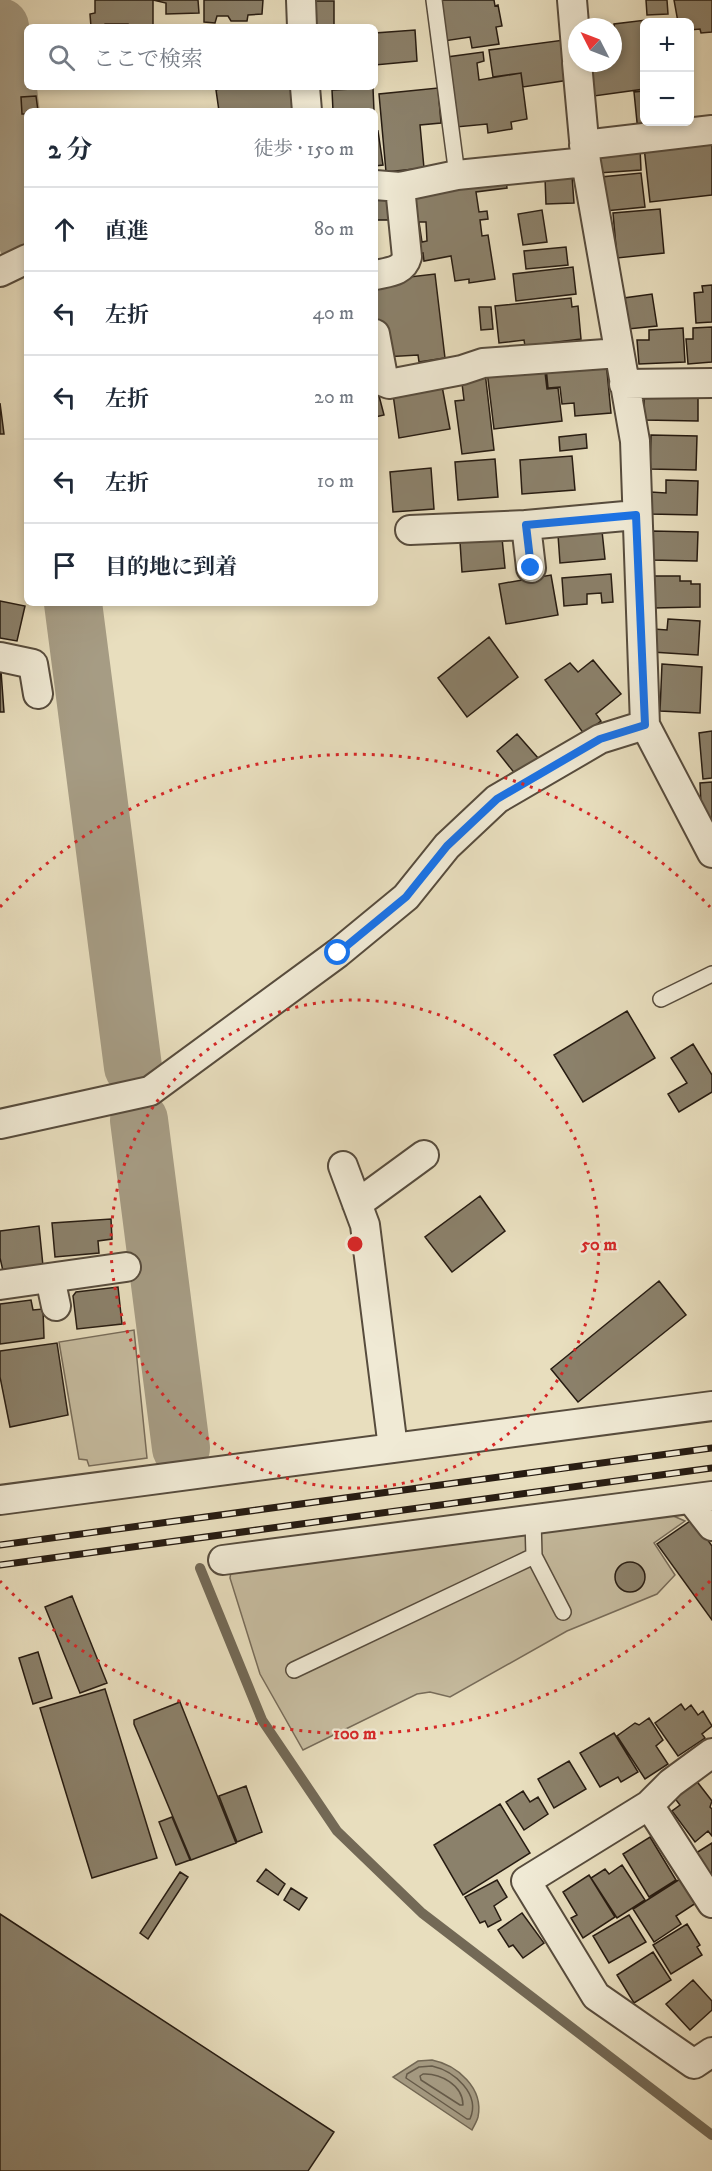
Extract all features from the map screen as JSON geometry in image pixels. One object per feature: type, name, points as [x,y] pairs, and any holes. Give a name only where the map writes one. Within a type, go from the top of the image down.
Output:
[{"type":"street","points":[[301,0],[302,24]]},
{"type":"street","points":[[572,0],[573,18]]},
{"type":"street","points":[[578,72],[585,154],[635,441],[645,725],[711,848]]},
{"type":"street","points":[[305,90],[307,108]]},
{"type":"street","points":[[378,273],[399,269],[405,264],[407,257],[388,186],[585,154],[712,130]]},
{"type":"street","points":[[0,272],[24,260]]},
{"type":"street","points":[[378,350],[384,382],[389,384],[462,370],[483,363],[619,353]]},
{"type":"street","points":[[624,384],[712,383]]},
{"type":"street","points":[[410,530],[526,525],[636,515]]},
{"type":"street","points":[[526,525],[531,568]]},
{"type":"street","points":[[0,657],[33,664],[38,694]]},
{"type":"street","points":[[0,1124],[150,1091],[338,953],[406,897],[447,846],[497,799],[600,739],[645,725]]},
{"type":"street","points":[[357,1204],[424,1155]]},
{"type":"street","points":[[343,1166],[365,1225],[393,1448]]},
{"type":"street","points":[[0,1285],[126,1267]]},
{"type":"street","points":[[50,1278],[56,1306]]},
{"type":"street","points":[[0,1500],[712,1406]]},
{"type":"street","points":[[223,1560],[702,1497],[712,1526]]},
{"type":"street","points":[[712,1753],[671,1784],[649,1805],[526,1881],[596,1996],[694,2064],[712,2052]]},
{"type":"street","points":[[649,1805],[712,1903]]},
{"type":"lane","points":[[434,0],[457,175]]},
{"type":"lane","points":[[661,999],[712,974]]},
{"type":"lane","points":[[533,1519],[534,1556],[563,1612]]},
{"type":"lane","points":[[294,1670],[534,1556]]},
{"type":"shaded area","points":[[134,1330],[147,1458],[89,1466],[87,1460],[79,1459],[59,1342]]},
{"type":"shaded area","points":[[671,1515],[685,1521],[654,1543],[675,1575],[657,1594],[567,1631],[450,1697],[430,1692],[417,1694],[303,1750],[260,1674],[230,1578],[231,1572]]},
{"type":"water","points":[[432,2060],[451,2067],[473,2088],[479,2106],[478,2117],[472,2130],[393,2077],[418,2061]]},
{"type":"building","points":[[95,0],[153,0],[153,24],[91,24],[90,14],[95,13]]},
{"type":"building","points":[[153,0],[198,0],[199,13],[166,14],[166,3]]},
{"type":"building","points":[[204,0],[263,0],[262,14],[248,15],[247,21],[231,21],[228,16],[217,16],[215,23],[204,22]]},
{"type":"building","points":[[438,0],[494,0],[495,6],[498,5],[502,26],[496,27],[499,44],[472,48],[470,37],[444,41]]},
{"type":"building","points":[[646,0],[667,0],[668,14],[647,15]]},
{"type":"building","points":[[674,0],[712,0],[712,32],[701,33],[700,29],[694,30],[694,18],[677,18]]},
{"type":"building","points":[[308,1],[334,1],[334,24],[309,24]]},
{"type":"building","points":[[640,21],[640,90],[594,96],[590,72],[622,72],[622,23]]},
{"type":"building","points":[[415,30],[417,61],[378,65],[378,33]]},
{"type":"building","points":[[564,40],[569,80],[523,87],[521,73],[493,77],[489,50]]},
{"type":"building","points":[[483,52],[484,61],[477,63],[479,80],[521,73],[527,119],[511,122],[512,129],[488,133],[487,124],[456,127],[447,57]]},
{"type":"building","points":[[438,88],[441,123],[420,125],[424,168],[386,172],[379,94]]},
{"type":"building","points":[[216,90],[300,90],[302,108],[219,108]]},
{"type":"building","points":[[332,90],[373,90],[374,108],[333,108]]},
{"type":"building","points":[[640,91],[640,126],[658,126],[658,130],[638,132],[634,92]]},
{"type":"building","points":[[36,96],[38,108],[24,108],[24,114],[22,114],[21,97]]},
{"type":"building","points":[[378,131],[383,165],[378,166]]},
{"type":"building","points":[[712,139],[712,195],[650,202],[644,147]]},
{"type":"building","points":[[640,148],[641,170],[598,173],[596,152]]},
{"type":"building","points":[[641,173],[645,207],[605,211],[601,177]]},
{"type":"building","points":[[572,176],[574,203],[546,204],[545,178]]},
{"type":"building","points":[[506,180],[507,188],[476,192],[479,212],[487,211],[488,219],[480,220],[482,236],[488,235],[495,279],[469,283],[469,279],[455,281],[451,256],[424,261],[423,253],[412,256],[408,196]],"holes":[[[419,222],[426,222],[427,241],[422,242]]]},
{"type":"building","points":[[378,195],[392,196],[391,220],[378,220]]},
{"type":"building","points":[[660,209],[664,253],[617,258],[613,213]]},
{"type":"building","points":[[542,210],[547,242],[523,245],[518,214]]},
{"type":"building","points":[[566,247],[568,265],[526,269],[524,251]]},
{"type":"building","points":[[573,267],[576,294],[516,301],[513,274]]},
{"type":"building","points":[[435,274],[445,358],[419,362],[418,355],[384,357],[378,325],[378,281]]},
{"type":"building","points":[[712,285],[712,322],[696,323],[694,293],[703,292],[702,286]]},
{"type":"building","points":[[652,294],[657,326],[628,329],[624,298]]},
{"type":"building","points":[[571,298],[572,307],[578,306],[581,339],[525,346],[524,340],[499,343],[495,306]]},
{"type":"building","points":[[479,307],[491,307],[493,329],[481,330]]},
{"type":"building","points":[[712,327],[712,362],[688,364],[686,339],[693,339],[693,328]]},
{"type":"building","points":[[683,328],[685,362],[639,364],[637,340],[649,340],[649,330]]},
{"type":"building","points":[[606,361],[611,413],[575,416],[574,403],[562,404],[560,387],[548,388],[546,367]]},
{"type":"building","points":[[544,364],[547,389],[558,388],[562,421],[494,429],[487,371]]},
{"type":"building","points":[[485,372],[494,450],[462,454],[455,401],[464,400],[461,375]]},
{"type":"building","points":[[442,386],[450,429],[399,438],[393,394]]},
{"type":"building","points":[[378,392],[384,415],[378,416]]},
{"type":"building","points":[[644,393],[698,393],[698,421],[644,420]]},
{"type":"building","points":[[0,403],[4,434],[0,434]]},
{"type":"building","points":[[586,434],[587,448],[560,451],[559,437]]},
{"type":"building","points":[[651,435],[697,436],[696,470],[650,469]]},
{"type":"building","points":[[572,456],[575,490],[522,494],[520,460]]},
{"type":"building","points":[[495,459],[498,497],[458,500],[455,462]]},
{"type":"building","points":[[431,468],[434,509],[393,512],[390,472]]},
{"type":"building","points":[[666,480],[698,481],[697,515],[650,514],[651,492],[666,493]]},
{"type":"building","points":[[602,531],[605,559],[560,563],[558,535]]},
{"type":"building","points":[[652,531],[698,532],[697,561],[651,560]]},
{"type":"building","points":[[502,538],[505,568],[462,572],[460,542]]},
{"type":"building","points":[[611,574],[613,602],[602,603],[601,593],[587,594],[587,604],[564,606],[562,578]]},
{"type":"building","points":[[551,575],[558,615],[506,624],[499,584]]},
{"type":"building","points":[[652,576],[680,576],[680,581],[700,584],[700,607],[653,608]]},
{"type":"building","points":[[0,601],[25,606],[17,641],[0,638]]},
{"type":"building","points":[[668,619],[700,621],[698,655],[652,652],[654,629],[667,630]]},
{"type":"building","points":[[489,637],[518,677],[467,717],[438,678]]},
{"type":"building","points":[[593,660],[621,694],[596,714],[601,721],[584,734],[545,680],[570,663],[578,672]]},
{"type":"building","points":[[662,664],[702,667],[700,713],[660,711]]},
{"type":"building","points":[[1,671],[4,712],[0,712]]},
{"type":"building","points":[[712,731],[712,778],[703,779],[699,733]]},
{"type":"building","points":[[517,734],[538,758],[516,775],[497,751]]},
{"type":"building","points":[[712,782],[712,828],[701,805],[700,783]]},
{"type":"building","points":[[627,1011],[655,1058],[583,1102],[554,1055]]},
{"type":"building","points":[[693,1044],[712,1075],[712,1092],[679,1112],[668,1094],[687,1083],[671,1058]]},
{"type":"building","points":[[480,1196],[505,1231],[452,1272],[425,1237]]},
{"type":"building","points":[[111,1219],[112,1239],[98,1241],[99,1253],[55,1257],[52,1223]]},
{"type":"building","points":[[39,1226],[43,1266],[3,1271],[0,1258],[0,1231]]},
{"type":"building","points":[[659,1281],[686,1315],[578,1402],[551,1369]]},
{"type":"building","points":[[118,1287],[122,1324],[77,1329],[73,1296],[76,1292]]},
{"type":"building","points":[[31,1300],[33,1310],[43,1309],[44,1338],[0,1344],[0,1304]]},
{"type":"building","points":[[57,1343],[68,1415],[10,1427],[0,1377],[0,1351]]},
{"type":"building","points":[[693,1519],[712,1546],[712,1620],[657,1544]]},
{"type":"building","points":[[630,1562],[641,1566],[645,1577],[641,1588],[630,1592],[619,1588],[615,1577],[619,1566]]},
{"type":"building","points":[[72,1596],[107,1683],[80,1693],[45,1607]]},
{"type":"building","points":[[38,1652],[52,1698],[33,1704],[19,1658]]},
{"type":"building","points":[[105,1689],[157,1858],[92,1878],[40,1708]]},
{"type":"building","points":[[180,1702],[236,1843],[191,1860],[134,1724],[134,1720]]},
{"type":"building","points":[[681,1704],[685,1710],[691,1705],[698,1715],[703,1711],[712,1726],[702,1734],[705,1738],[678,1756],[655,1723]]},
{"type":"building","points":[[649,1718],[663,1740],[656,1746],[668,1764],[645,1779],[617,1736],[635,1723],[639,1725]]},
{"type":"building","points":[[614,1733],[638,1772],[621,1782],[618,1777],[600,1787],[580,1753]]},
{"type":"building","points":[[569,1761],[586,1789],[554,1808],[538,1779]]},
{"type":"building","points":[[695,1779],[712,1801],[710,1807],[712,1809],[712,1836],[708,1831],[695,1842],[672,1811],[680,1805],[673,1796]]},
{"type":"building","points":[[246,1786],[262,1832],[237,1842],[219,1796]]},
{"type":"building","points":[[523,1791],[530,1802],[538,1797],[548,1814],[524,1830],[506,1802]]},
{"type":"building","points":[[500,1804],[530,1853],[463,1895],[434,1845]]},
{"type":"building","points":[[172,1817],[190,1860],[176,1865],[159,1822]]},
{"type":"building","points":[[650,1837],[676,1880],[649,1897],[623,1854]]},
{"type":"building","points":[[712,1843],[712,1878],[696,1853]]},
{"type":"building","points":[[622,1865],[645,1900],[617,1918],[591,1878],[605,1869],[609,1874]]},
{"type":"building","points":[[266,1869],[285,1884],[278,1895],[257,1881]]},
{"type":"building","points":[[180,1872],[188,1877],[148,1939],[140,1933]]},
{"type":"building","points":[[589,1875],[615,1917],[583,1938],[571,1918],[577,1915],[563,1892]]},
{"type":"building","points":[[680,1879],[696,1903],[676,1916],[681,1924],[654,1942],[633,1909]]},
{"type":"building","points":[[497,1880],[507,1897],[494,1906],[501,1920],[488,1927],[485,1921],[480,1923],[465,1897]]},
{"type":"building","points":[[291,1888],[307,1898],[299,1910],[284,1900]]},
{"type":"building","points":[[522,1913],[544,1943],[523,1958],[513,1945],[509,1947],[498,1930]]},
{"type":"building","points":[[0,1914],[334,2132],[308,2171],[0,2171]]},
{"type":"building","points":[[629,1915],[646,1942],[609,1963],[593,1936]]},
{"type":"building","points":[[687,1924],[700,1945],[697,1947],[702,1955],[671,1974],[653,1945]]},
{"type":"building","points":[[653,1952],[671,1980],[634,2003],[617,1975]]},
{"type":"building","points":[[693,1980],[712,2001],[712,2010],[690,2030],[666,2004]]},
{"type":"waterway","points":[[0,27],[24,216]]},
{"type":"waterway","points":[[73,606],[133,1067]]},
{"type":"waterway","points":[[139,1120],[181,1448]]},
{"type":"waterway","points":[[200,1568],[262,1720],[337,1831],[422,1913],[712,2135]]},
{"type":"railway","points":[[0,1545],[712,1448]]},
{"type":"railway","points":[[0,1565],[712,1468]]},
{"type":"route","points":[[338,953],[406,897],[447,846],[497,799],[600,739],[645,725],[636,515],[526,525],[531,568]]}]
